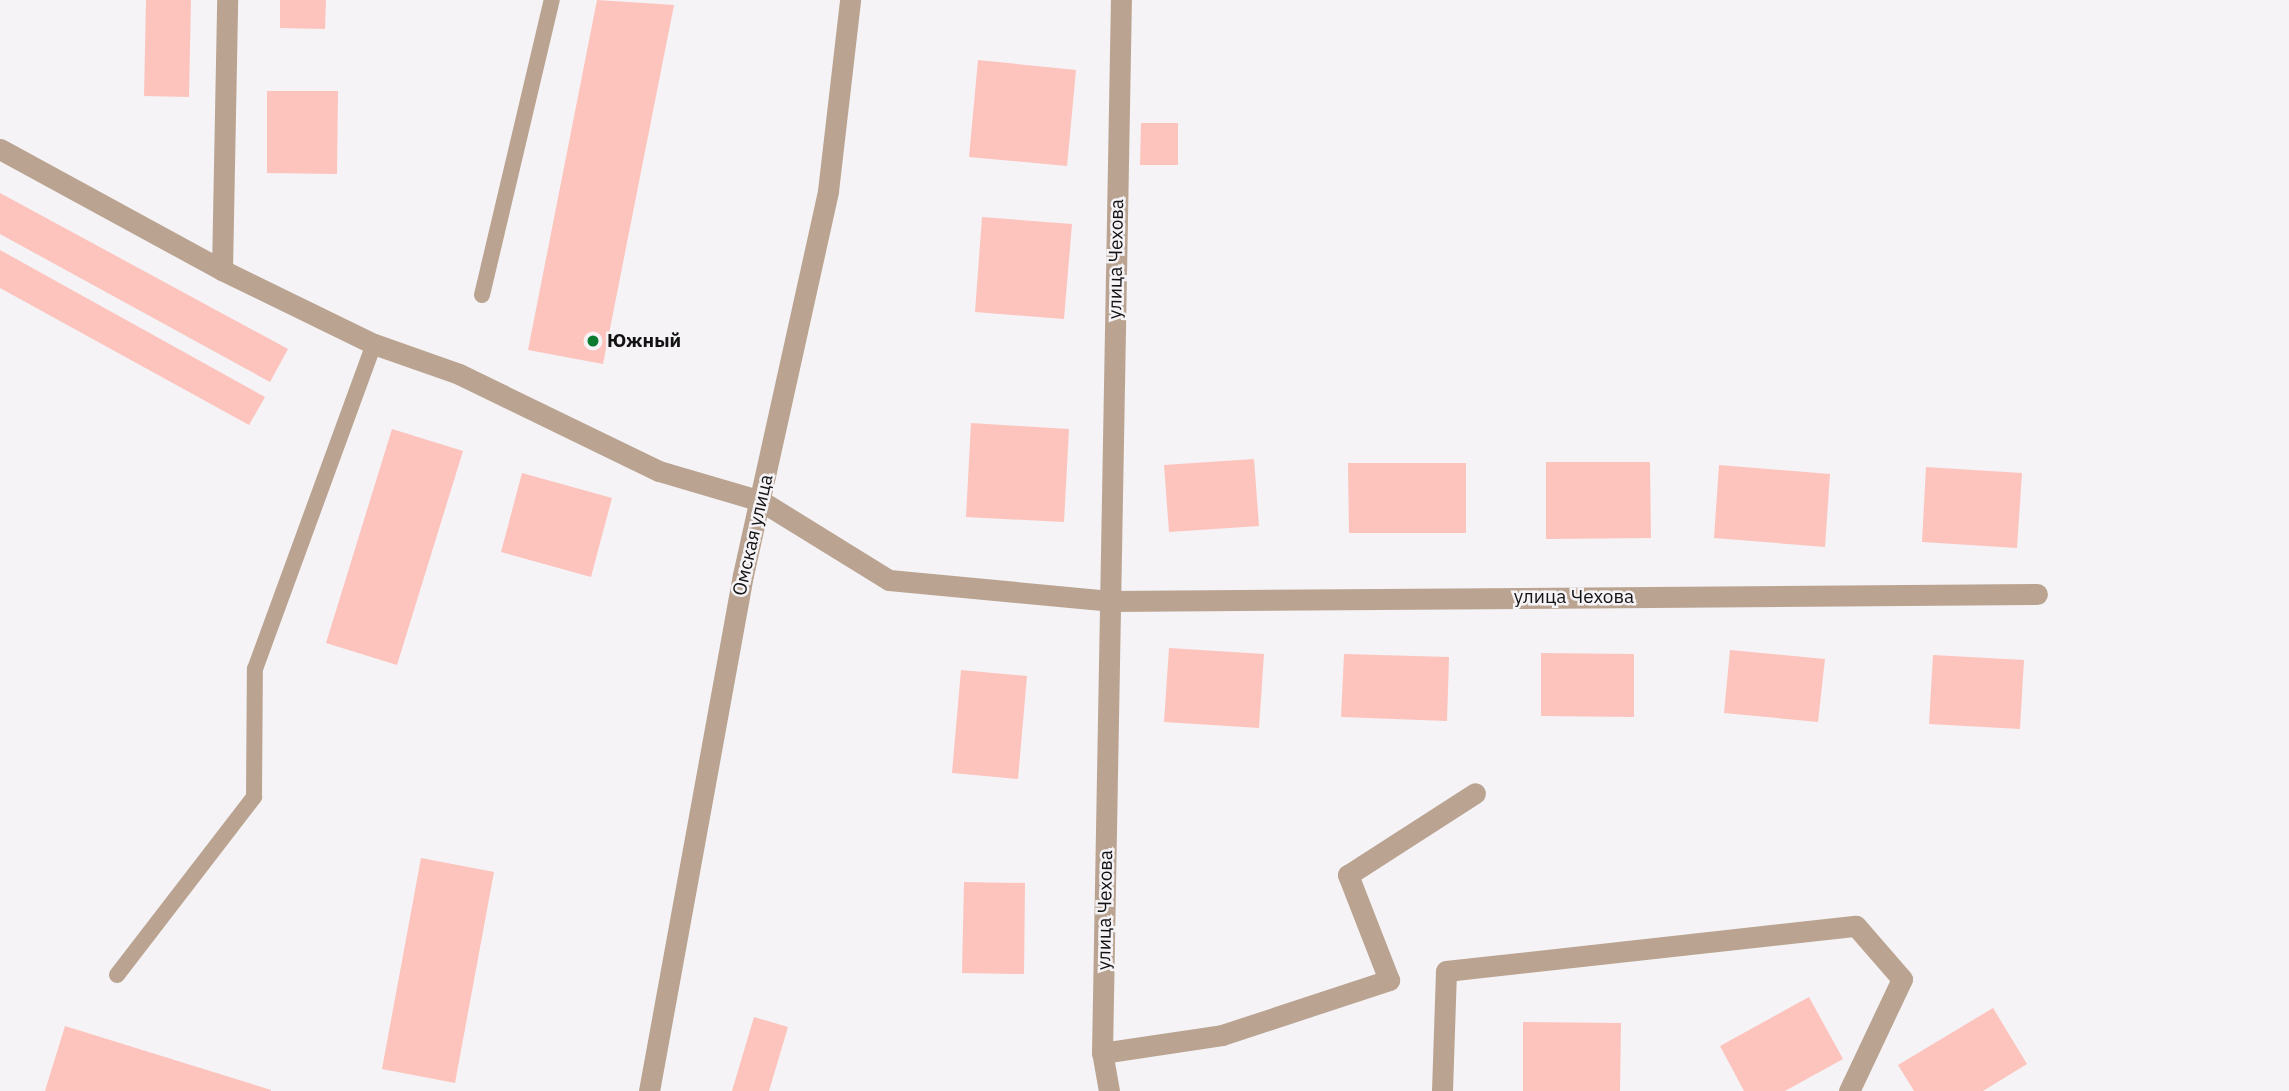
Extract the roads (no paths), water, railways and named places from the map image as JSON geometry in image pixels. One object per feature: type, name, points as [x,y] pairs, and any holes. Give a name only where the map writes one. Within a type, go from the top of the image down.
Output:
[{"type":"street","points":[[222,271],[228,0]]},
{"type":"street","name":"Омская улица","points":[[654,1084],[761,501],[828,191],[850,0]]},
{"type":"street","name":"улица Чехова","points":[[1109,1091],[1102,1053],[1121,0]]},
{"type":"street","points":[[0,149],[222,271],[374,344],[459,374],[659,471],[761,501],[889,580],[1110,601]]},
{"type":"street","name":"улица Чехова","points":[[1110,601],[2037,594]]},
{"type":"street","points":[[1102,1053],[1222,1035],[1389,980],[1348,875],[1475,793]]},
{"type":"street","points":[[1442,1091],[1446,971],[1856,926],[1902,979],[1849,1091]]},
{"type":"lane","points":[[482,295],[552,0]]},
{"type":"lane","points":[[117,975],[254,797],[255,669],[374,344]]},
{"type":"place","name":"Южный","points":[[593,341]]}]
